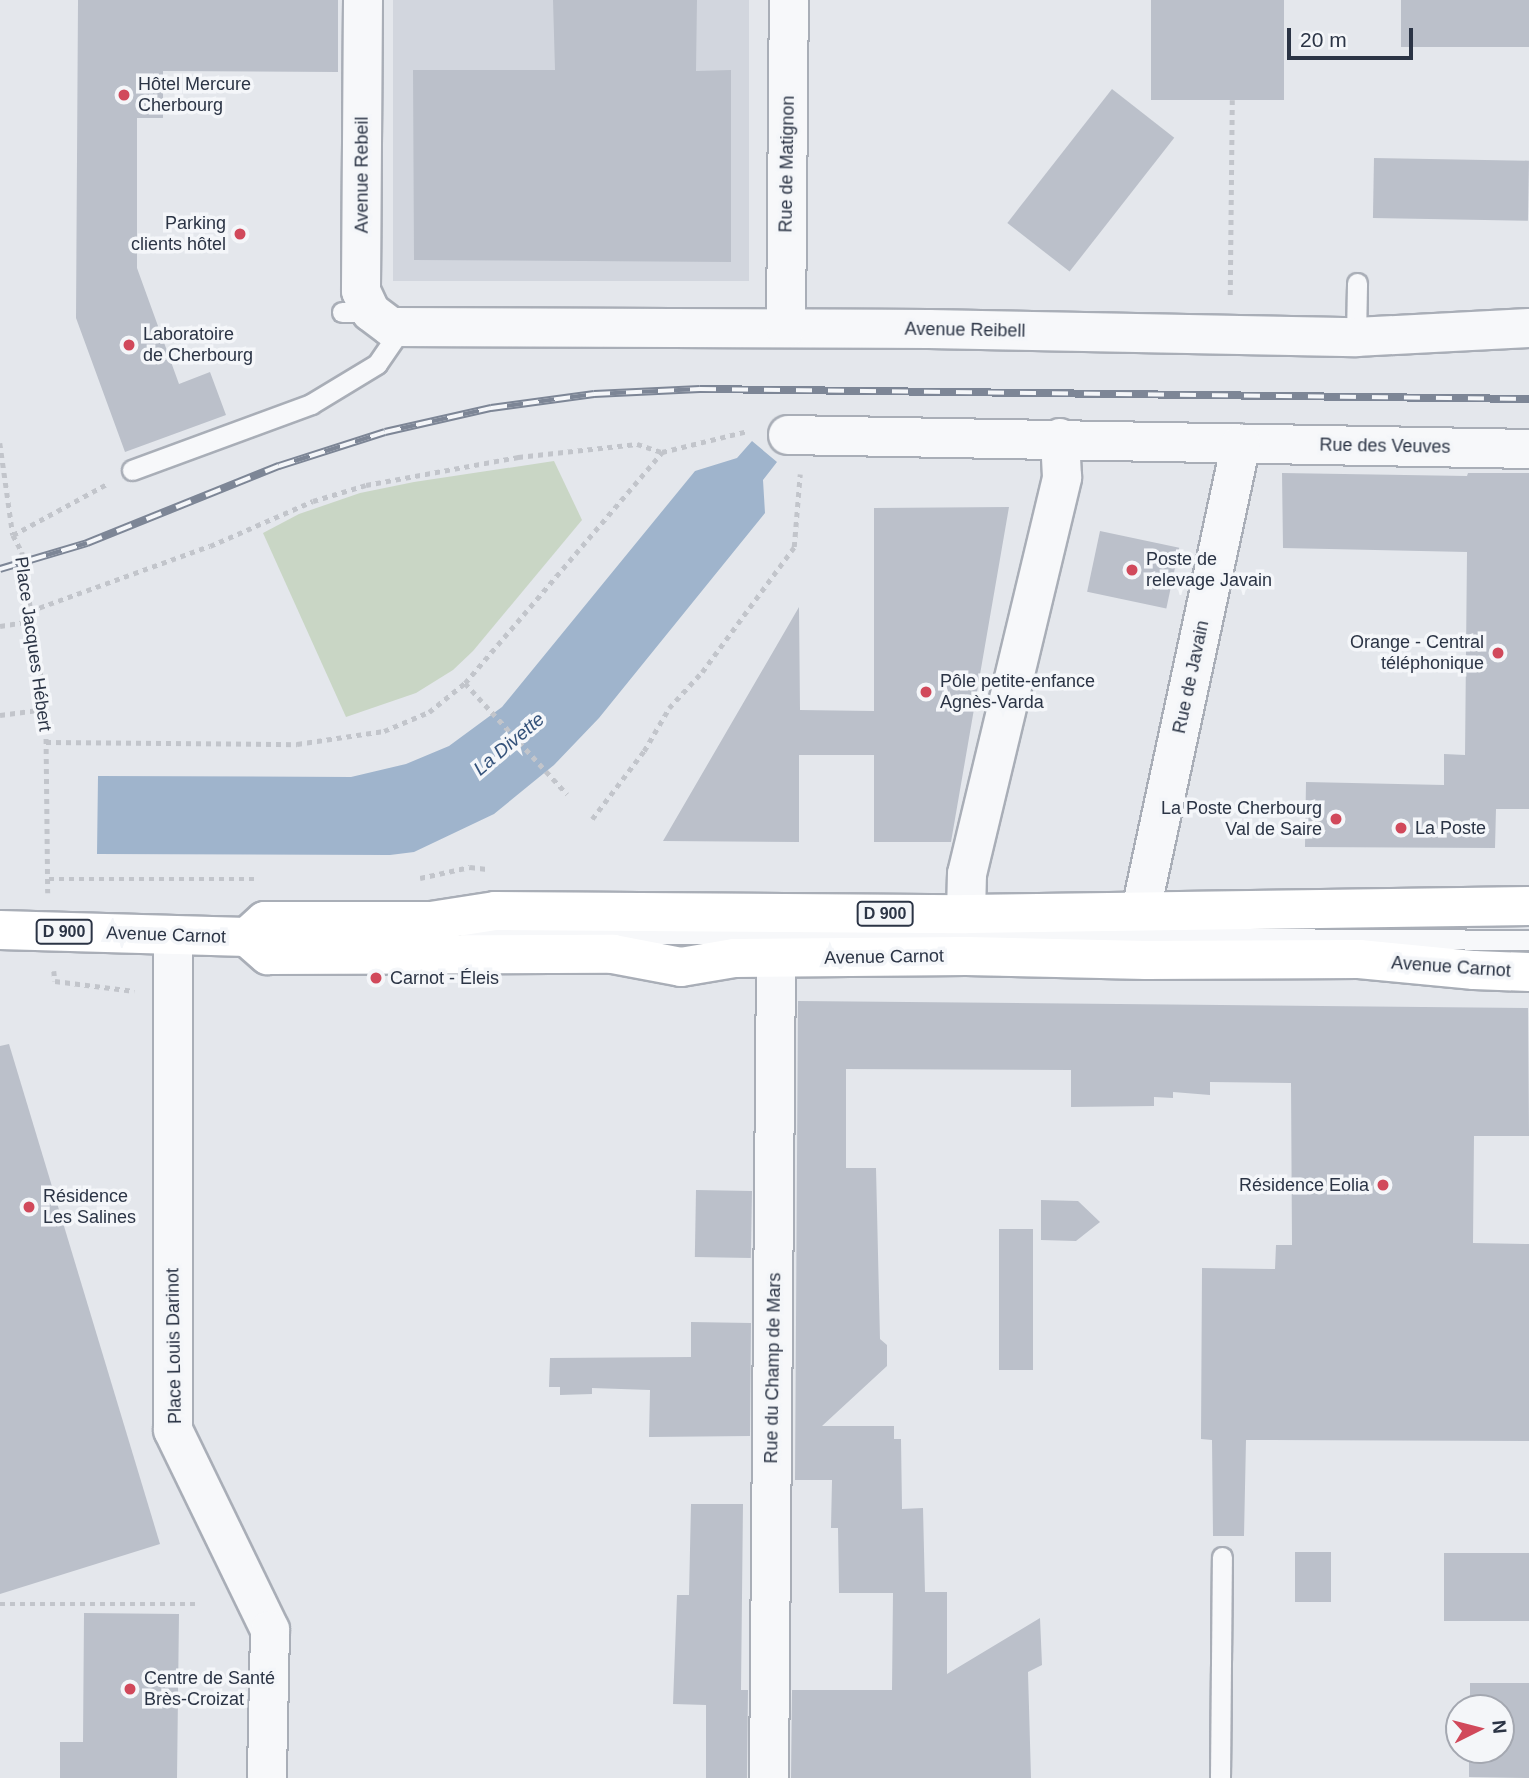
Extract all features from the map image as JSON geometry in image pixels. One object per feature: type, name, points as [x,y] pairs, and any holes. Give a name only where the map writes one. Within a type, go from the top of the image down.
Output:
[{"type":"main road","name":"Avenue Carnot","points":[[247,937],[265,921],[431,921],[495,911],[966,914],[1529,906]]},
{"type":"main road","name":"Avenue Carnot","points":[[0,930],[247,937],[268,955],[613,954],[681,967],[734,958],[966,956],[1146,960],[1359,960],[1529,972]]},
{"type":"street","name":"Avenue Rebeil","points":[[363,0],[361,291],[371,318]]},
{"type":"street","name":"Rue de Matignon","points":[[786,328],[789,0]]},
{"type":"street","name":"Avenue Reibell","points":[[371,318],[1356,337],[1529,328]]},
{"type":"street","name":"Rue des Veuves","points":[[796,435],[1529,449]]},
{"type":"street","points":[[966,914],[967,874],[1062,477],[1060,438]]},
{"type":"street","name":"Rue de Javain","points":[[1141,910],[1241,444]]},
{"type":"street","name":"Place Louis Darinot","points":[[173,935],[173,1430],[270,1630],[267,1778]]},
{"type":"street","name":"Rue du Champ de Mars","points":[[769,1778],[776,958]]},
{"type":"lane","points":[[1356,337],[1357,283]]},
{"type":"lane","points":[[132,470],[311,404],[377,364],[371,318]]},
{"type":"lane","points":[[443,956],[484,933],[1529,940]]},
{"type":"lane","points":[[1220,1778],[1222,1557]]},
{"type":"path","points":[[1230,335],[1232,100]]},
{"type":"path","points":[[30,611],[210,546],[313,501],[366,485],[518,457],[637,444],[662,452],[750,430],[796,435],[794,547],[702,672],[669,708],[644,751],[592,819]]},
{"type":"path","name":"Place Jacques Hébert","points":[[0,443],[13,535],[22,552],[46,709],[51,932],[55,981],[173,995]]},
{"type":"path","points":[[46,742],[297,744],[342,740],[384,731],[429,712],[465,683],[662,452]]},
{"type":"path","points":[[13,535],[132,470]]},
{"type":"path","points":[[0,626],[32,621]]},
{"type":"path","points":[[465,683],[567,794]]},
{"type":"path","points":[[0,715],[46,709]]},
{"type":"path","points":[[0,1604],[197,1604]]},
{"type":"shaded area","points":[[393,0],[749,0],[749,281],[393,281]]},
{"type":"green space","points":[[554,461],[582,520],[473,651],[453,670],[416,693],[346,717],[263,533],[299,514],[360,493]]},
{"type":"water","name":"La Divette","points":[[752,441],[777,462],[763,480],[765,513],[599,718],[554,765],[494,814],[414,852],[390,855],[97,854],[98,776],[351,777],[406,764],[449,746],[502,707],[695,471],[737,458]]},
{"type":"building","points":[[78,0],[338,0],[338,72],[163,71],[163,118],[137,118],[137,268],[179,384],[210,372],[226,415],[125,452],[76,318]]},
{"type":"building","points":[[553,0],[697,0],[696,71],[731,70],[731,262],[414,260],[413,70],[555,70]]},
{"type":"building","points":[[1151,0],[1284,0],[1284,100],[1151,100]]},
{"type":"building","points":[[1401,0],[1529,0],[1529,47],[1401,47]]},
{"type":"building","points":[[1112,89],[1174,138],[1070,272],[1007,223]]},
{"type":"building","points":[[1374,158],[1529,161],[1528,221],[1373,218]]},
{"type":"building","name":"Orange - Central téléphonique","points":[[1282,473],[1467,476],[1468,473],[1529,473],[1529,809],[1496,809],[1495,848],[1305,847],[1306,782],[1444,785],[1444,754],[1465,755],[1467,552],[1283,548]]},
{"type":"building","name":"Pôle petite-enfance Agnès-Varda","points":[[1009,507],[951,842],[874,842],[874,755],[799,755],[799,842],[663,841],[799,607],[800,710],[874,711],[874,508]]},
{"type":"building","name":"Poste de relevage Javain","points":[[1100,531],[1179,548],[1166,608],[1087,592]]},
{"type":"building","points":[[798,1001],[1528,1008],[1529,1136],[1474,1136],[1473,1243],[1529,1244],[1529,1441],[1246,1440],[1244,1536],[1213,1536],[1212,1440],[1201,1439],[1202,1268],[1275,1269],[1276,1245],[1292,1245],[1291,1083],[1210,1082],[1210,1095],[1173,1092],[1173,1098],[1154,1097],[1154,1106],[1071,1107],[1071,1070],[846,1069],[846,1168],[876,1168],[880,1339],[887,1345],[887,1366],[822,1426],[894,1426],[894,1439],[901,1439],[902,1509],[923,1508],[925,1592],[947,1592],[947,1674],[1040,1618],[1042,1665],[1028,1672],[1031,1778],[791,1778],[792,1690],[892,1690],[893,1593],[839,1593],[838,1528],[831,1528],[832,1480],[795,1480]]},
{"type":"building","points":[[9,1044],[160,1544],[0,1594],[0,1046]]},
{"type":"building","points":[[696,1190],[752,1191],[751,1258],[695,1257]]},
{"type":"building","points":[[1041,1200],[1078,1201],[1100,1222],[1076,1241],[1041,1240]]},
{"type":"building","points":[[999,1229],[1033,1229],[1033,1370],[999,1370]]},
{"type":"building","points":[[691,1322],[751,1323],[750,1436],[649,1437],[650,1390],[592,1388],[592,1394],[560,1395],[560,1387],[549,1387],[550,1358],[691,1357]]},
{"type":"building","points":[[691,1504],[743,1504],[741,1690],[748,1690],[747,1778],[706,1778],[706,1705],[673,1704],[677,1595],[689,1595]]},
{"type":"building","points":[[1295,1552],[1331,1552],[1331,1602],[1295,1602]]},
{"type":"building","points":[[1444,1553],[1529,1553],[1529,1621],[1444,1621]]},
{"type":"building","name":"Centre de Santé Brès-Croizat","points":[[84,1613],[179,1614],[177,1778],[60,1778],[60,1742],[83,1742]]},
{"type":"building","points":[[1470,1683],[1529,1683],[1529,1778],[1469,1777],[1469,1764],[1515,1764],[1515,1694],[1470,1694]]},
{"type":"railway","points":[[0,569],[87,543],[279,466],[385,432],[491,408],[594,394],[700,389],[1529,399]]},
{"type":"place","name":"Hôtel Mercure Cherbourg","points":[[124,95]]},
{"type":"place","name":"Parking clients hôtel","points":[[240,234]]},
{"type":"place","name":"Laboratoire de Cherbourg","points":[[129,345]]},
{"type":"place","name":"Poste de relevage Javain","points":[[1132,570]]},
{"type":"place","name":"Orange - Central téléphonique","points":[[1498,653]]},
{"type":"place","name":"Pôle petite-enfance Agnès-Varda","points":[[926,692]]},
{"type":"place","name":"La Poste Cherbourg Val de Saire","points":[[1336,819]]},
{"type":"place","name":"La Poste","points":[[1401,828]]},
{"type":"place","name":"Carnot - Éleis","points":[[376,978]]},
{"type":"place","name":"Résidence Eolia","points":[[1383,1185]]},
{"type":"place","name":"Résidence Les Salines","points":[[29,1207]]},
{"type":"place","name":"Centre de Santé Brès-Croizat","points":[[130,1689]]}]
